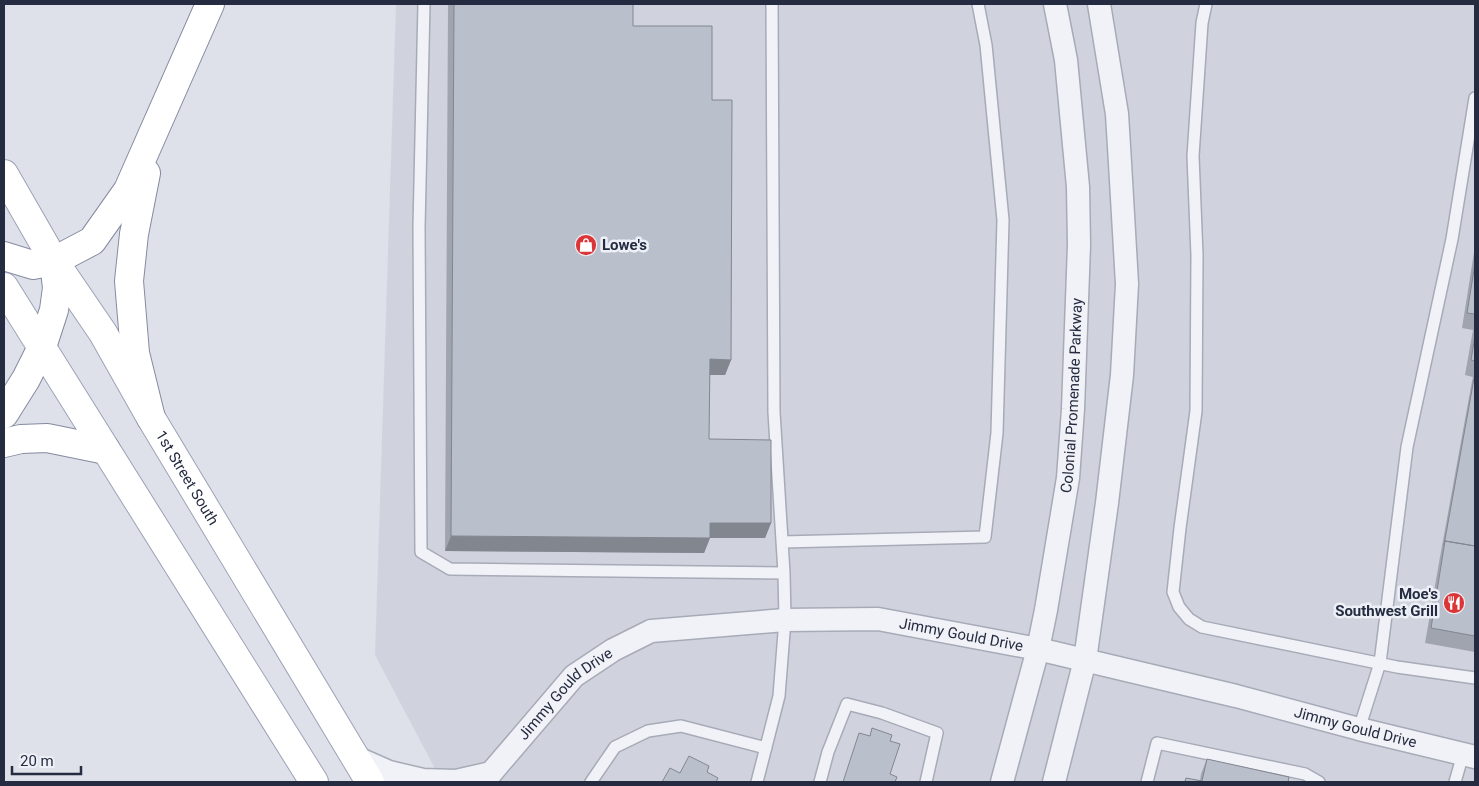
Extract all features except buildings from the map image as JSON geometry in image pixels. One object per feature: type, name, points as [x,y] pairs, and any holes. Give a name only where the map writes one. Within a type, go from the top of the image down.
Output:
[{"type":"main road","points":[[4,256],[33,265],[54,260],[92,241],[128,190],[210,4]]},
{"type":"main road","points":[[151,418],[135,353],[129,281],[134,234],[155,128]]},
{"type":"main road","name":"1st Street South","points":[[8,181],[54,260],[102,333],[370,782]]},
{"type":"main road","points":[[4,414],[26,379],[42,347],[56,303],[57,288],[54,260]]},
{"type":"main road","points":[[4,287],[314,782]]},
{"type":"main road","points":[[4,443],[21,439],[47,438],[106,450]]},
{"type":"street","name":"Colonial Promenade Parkway","points":[[1002,782],[1038,649],[1068,478],[1073,409],[1079,245],[1078,187],[1066,60],[1055,4]]},
{"type":"street","points":[[1054,782],[1085,660],[1110,483],[1122,375],[1127,284],[1117,114],[1099,4]]},
{"type":"street","name":"Jimmy Gould Drive","points":[[355,757],[389,772],[424,780],[456,781],[488,778],[574,676],[613,650],[651,631],[785,620],[878,619],[1038,649],[1236,696],[1469,756]]},
{"type":"lane","points":[[424,4],[419,227],[421,552],[450,569],[784,573]]},
{"type":"lane","points":[[757,782],[779,696],[785,620],[774,412],[772,4]]},
{"type":"lane","points":[[782,542],[985,537],[997,433],[1003,220],[986,45],[978,4]]},
{"type":"lane","points":[[1206,4],[1202,23],[1193,156],[1197,255],[1196,411],[1173,592],[1179,607],[1189,619],[1202,627],[1380,663],[1475,678]]},
{"type":"lane","points":[[1360,729],[1380,663],[1407,446],[1452,239],[1475,98]]},
{"type":"lane","points":[[820,782],[828,752],[847,704],[882,713],[937,733],[926,782]]},
{"type":"lane","points":[[590,782],[615,747],[648,731],[681,726],[766,748]]},
{"type":"lane","points":[[1147,782],[1157,744],[1306,774],[1320,782]]},
{"type":"lane","points":[[1455,782],[1469,756]]},
{"type":"shaded area","points":[[396,4],[1475,4],[1475,782],[442,782],[375,655]]},
{"type":"place","name":"Lowe's","points":[[586,245]]},
{"type":"place","name":"Moe's Southwest Grill","points":[[1454,603]]}]
